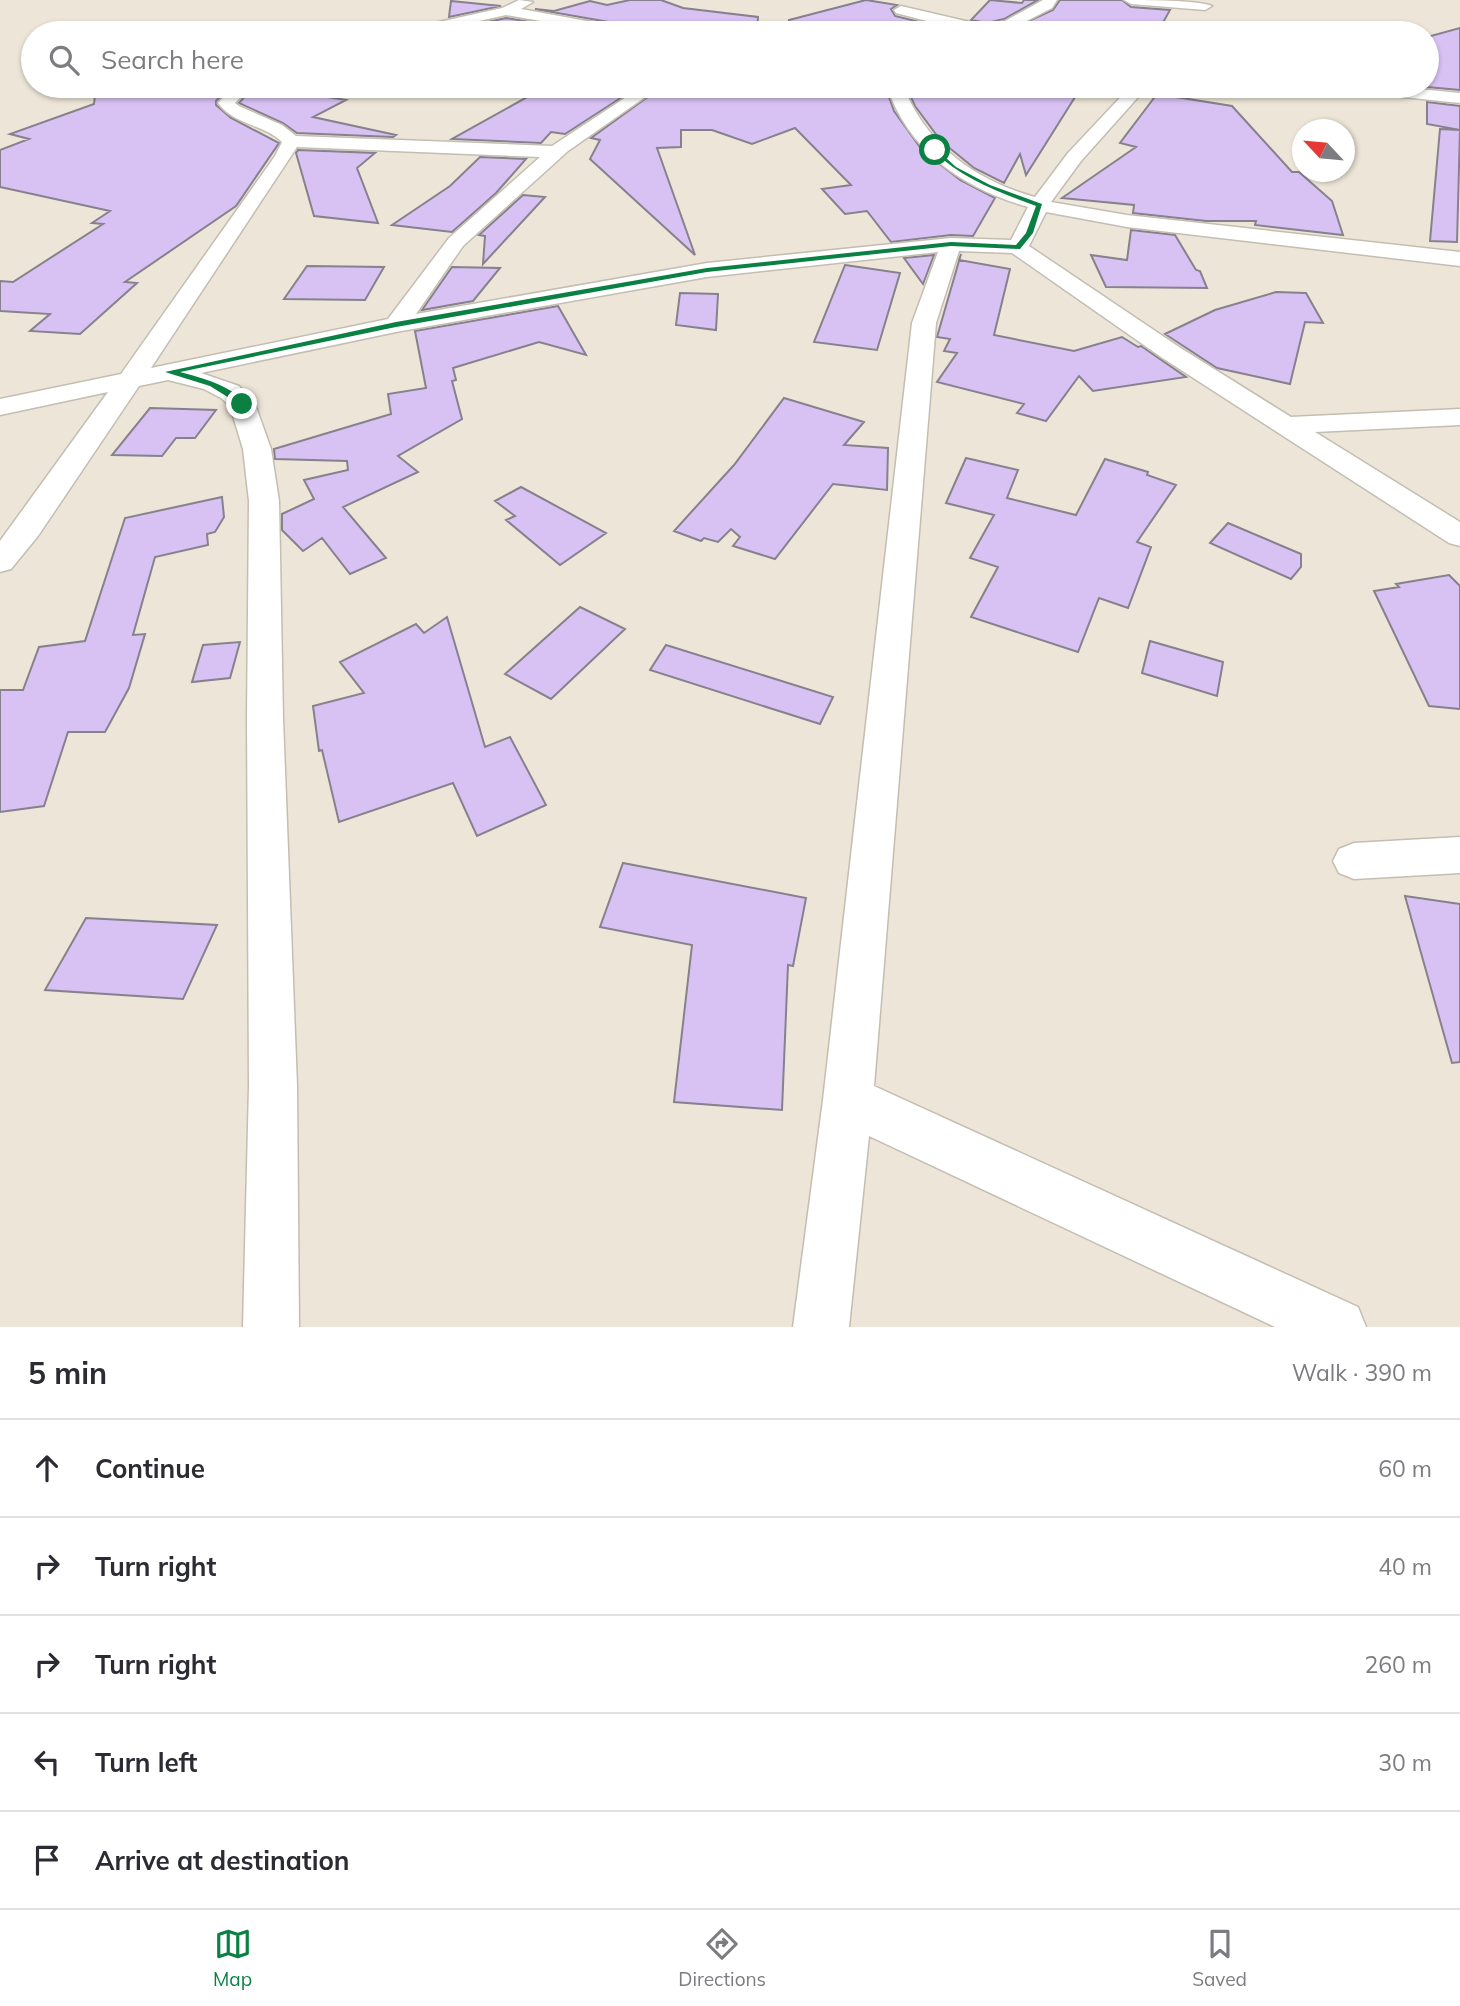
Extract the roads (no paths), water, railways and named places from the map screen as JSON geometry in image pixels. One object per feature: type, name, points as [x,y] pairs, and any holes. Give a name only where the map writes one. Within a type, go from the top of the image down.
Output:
[{"type":"street","points":[[461,21],[506,11],[530,0]]},
{"type":"street","points":[[1016,21],[1047,5],[1050,0]]},
{"type":"street","points":[[1131,0],[1207,3],[1197,19]]},
{"type":"street","points":[[901,10],[942,21]]},
{"type":"street","points":[[506,11],[563,21]]},
{"type":"street","points":[[1439,96],[1460,98]]},
{"type":"street","points":[[231,98],[226,103],[232,111],[270,124],[283,131],[291,141],[556,152]]},
{"type":"street","points":[[396,325],[456,242],[556,152],[635,98]]},
{"type":"street","points":[[899,98],[935,150],[954,168],[988,186],[1039,205],[1137,222],[1460,259]]},
{"type":"street","points":[[1017,247],[1029,233],[1039,205],[1090,137],[1128,98]]},
{"type":"street","points":[[0,562],[27,529],[284,156],[291,141]]},
{"type":"street","points":[[0,407],[396,325],[707,270],[951,244],[1017,247],[1170,352],[1460,536]]},
{"type":"street","points":[[821,1327],[848,1100],[925,323],[951,244]]},
{"type":"street","points":[[169,372],[213,384],[230,392],[242,404],[257,449],[264,501],[265,718],[273,1086],[271,1327]]},
{"type":"street","points":[[1286,425],[1460,416]]},
{"type":"street","points":[[1354,861],[1460,855]]},
{"type":"street","points":[[848,1100],[1338,1327]]}]
